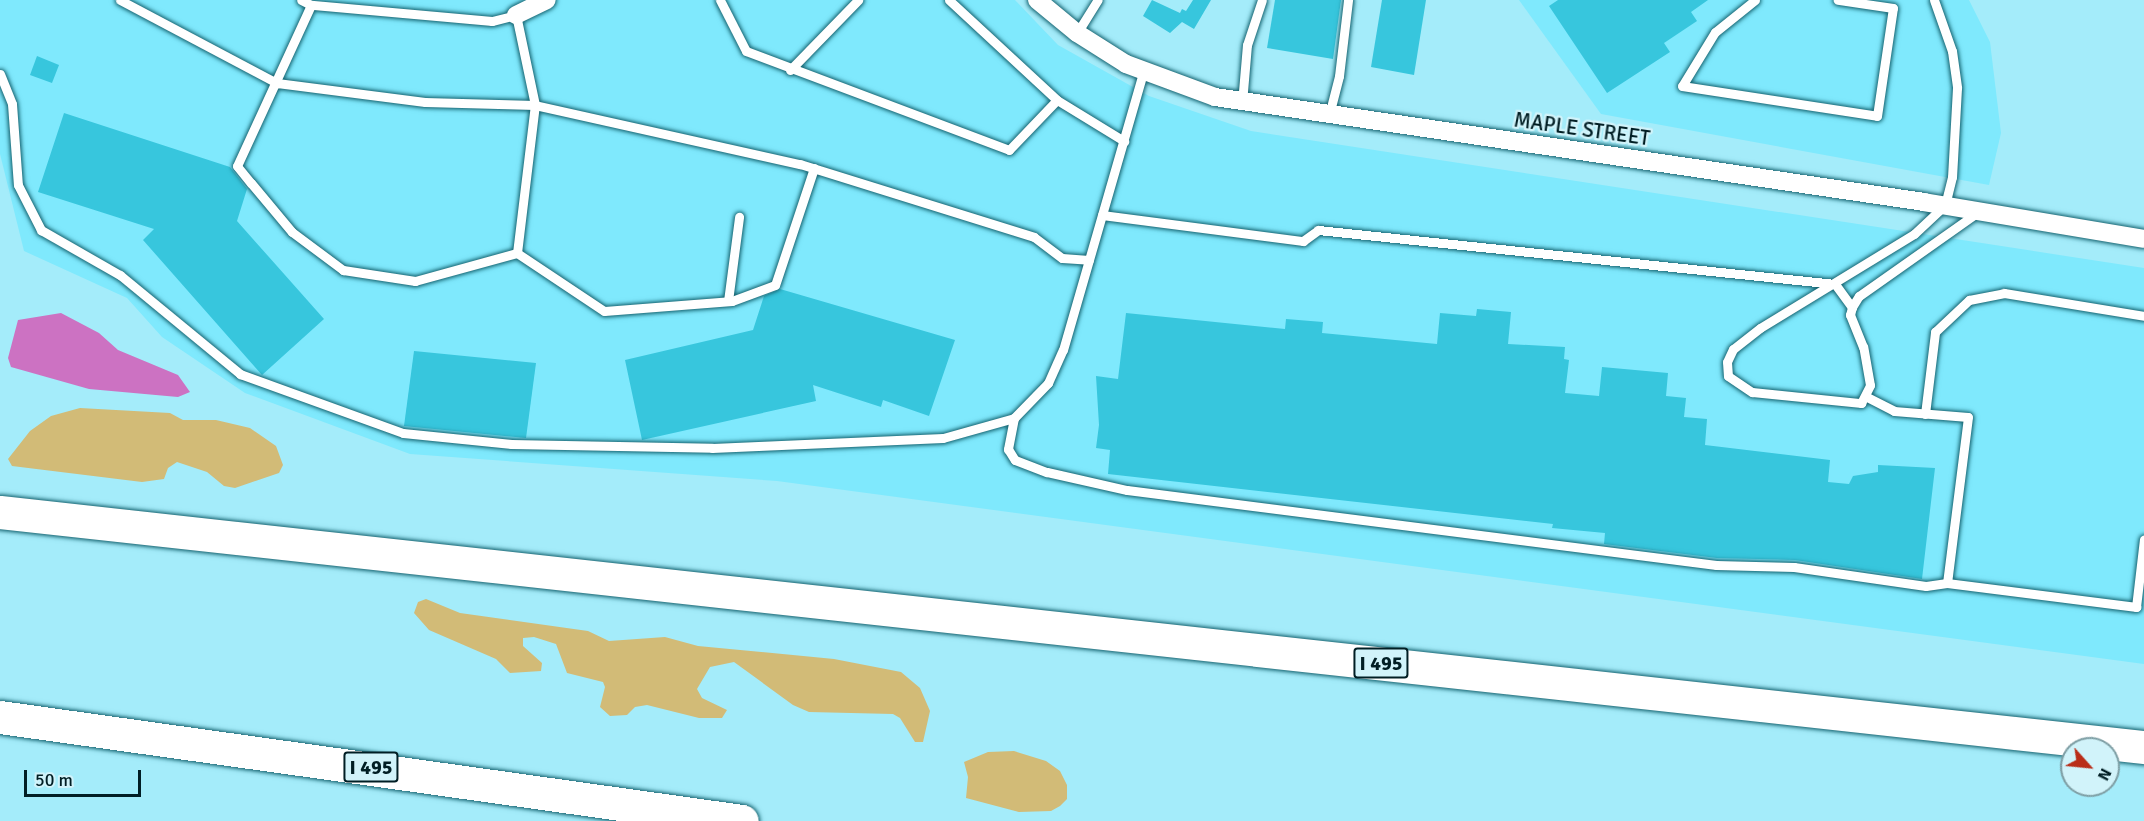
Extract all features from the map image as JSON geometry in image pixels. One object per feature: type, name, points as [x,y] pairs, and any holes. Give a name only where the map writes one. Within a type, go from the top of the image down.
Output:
[{"type":"highway","name":"I 495","points":[[0,512],[2144,747]]},
{"type":"highway","name":"I 495","points":[[0,717],[742,821]]},
{"type":"street","points":[[516,15],[547,0]]},
{"type":"street","name":"MAPLE STREET","points":[[1037,0],[1077,33],[1143,72],[1193,91],[1242,103],[1945,205],[2144,239]]},
{"type":"lane","points":[[120,0],[277,83],[425,102],[535,105],[814,168],[1034,237],[1062,258],[1089,260]]},
{"type":"lane","points":[[302,0],[311,5],[492,21],[516,15],[535,105],[517,253]]},
{"type":"lane","points":[[720,0],[746,51],[790,70],[1009,150],[1057,100]]},
{"type":"lane","points":[[790,70],[858,0]]},
{"type":"lane","points":[[949,0],[1057,100],[1124,141]]},
{"type":"lane","points":[[1077,33],[1097,0]]},
{"type":"lane","points":[[1242,103],[1247,45],[1262,0]]},
{"type":"lane","points":[[1329,115],[1339,76],[1348,0]]},
{"type":"lane","points":[[1755,0],[1715,32],[1682,86],[1876,116],[1893,8],[1838,0]]},
{"type":"lane","points":[[1934,0],[1952,51],[1957,88],[1953,169],[1945,205],[1914,234],[1760,328],[1733,349],[1726,362],[1728,376],[1752,392],[1850,405],[1861,404],[1867,397],[1869,376],[1852,322],[1852,307],[1859,296],[1980,211]]},
{"type":"lane","points":[[311,5],[237,166],[292,232],[343,270],[415,281],[517,253],[604,312],[728,301],[775,285],[814,168]]},
{"type":"lane","points":[[0,74],[12,104],[18,185],[41,230],[120,275],[240,374],[404,433],[511,444],[711,448],[943,438],[1014,418],[1048,383],[1063,350],[1143,72]]},
{"type":"lane","points":[[1102,215],[1303,241],[1318,230],[1834,284],[1852,307]]},
{"type":"lane","points":[[728,301],[740,217]]},
{"type":"lane","points":[[1924,414],[1935,332],[1969,300],[2004,293],[2144,316]]},
{"type":"lane","points":[[1867,397],[1894,411],[1968,417],[1947,583]]},
{"type":"lane","points":[[1014,418],[1008,449],[1015,460],[1047,472],[1127,490],[1716,566],[1794,567],[1926,586],[1947,583],[2136,607],[2144,539]]},
{"type":"shaded area","points":[[0,0],[1015,0],[1058,45],[1149,96],[1251,131],[2144,268],[2144,664],[777,481],[410,454],[245,393],[162,337],[127,298],[24,251],[0,154]]},
{"type":"shaded area","points":[[1519,0],[1969,0],[1990,42],[2001,133],[1989,185],[1601,114]]},
{"type":"shaded area","points":[[61,313],[99,333],[118,350],[178,375],[190,392],[178,397],[89,389],[11,367],[8,358],[18,320]]},
{"type":"shaded area","points":[[80,408],[170,413],[183,420],[216,420],[250,428],[276,446],[283,465],[279,473],[235,488],[224,486],[207,472],[177,462],[168,468],[164,479],[142,482],[12,466],[8,459],[30,431],[51,416]]},
{"type":"shaded area","points":[[426,599],[460,613],[588,631],[609,641],[665,637],[698,646],[834,659],[901,672],[920,688],[930,711],[923,742],[915,742],[900,718],[893,714],[809,712],[793,705],[734,662],[710,667],[697,689],[702,698],[727,710],[722,718],[699,718],[647,705],[635,707],[627,715],[610,716],[600,707],[605,687],[603,682],[567,673],[556,644],[534,637],[523,638],[523,646],[542,663],[541,671],[510,673],[496,659],[429,630],[414,613],[418,602]]},
{"type":"shaded area","points":[[1014,751],[1046,761],[1060,771],[1067,785],[1067,799],[1060,806],[1051,811],[1019,812],[966,798],[968,777],[964,762],[988,752]]},
{"type":"building","points":[[1152,0],[1180,13],[1182,9],[1186,11],[1193,0],[1211,0],[1194,29],[1182,22],[1170,33],[1143,16]]},
{"type":"building","points":[[1275,0],[1341,0],[1333,59],[1267,48]]},
{"type":"building","points":[[1382,0],[1426,0],[1414,75],[1371,67]]},
{"type":"building","points":[[1558,0],[1708,0],[1691,12],[1697,21],[1664,43],[1670,52],[1607,93],[1549,6]]},
{"type":"building","points":[[37,56],[59,65],[52,83],[30,75]]},
{"type":"building","points":[[64,113],[230,167],[247,189],[237,221],[324,319],[262,375],[143,240],[154,229],[38,192]]},
{"type":"building","points":[[780,289],[955,340],[929,416],[883,400],[881,407],[813,385],[816,401],[642,440],[625,360],[753,330],[764,296]]},
{"type":"building","points":[[1477,309],[1511,312],[1508,344],[1565,347],[1564,359],[1569,360],[1565,393],[1599,396],[1602,367],[1668,373],[1666,396],[1686,398],[1684,417],[1707,419],[1705,445],[1830,460],[1828,482],[1849,484],[1853,476],[1878,472],[1878,465],[1935,468],[1922,579],[1795,560],[1717,558],[1604,544],[1605,533],[1552,528],[1553,524],[1108,474],[1110,450],[1096,448],[1099,425],[1096,376],[1118,379],[1126,313],[1285,329],[1286,319],[1323,322],[1322,333],[1437,344],[1440,313],[1476,316]]},
{"type":"building","points":[[414,351],[536,363],[526,438],[404,426]]}]
